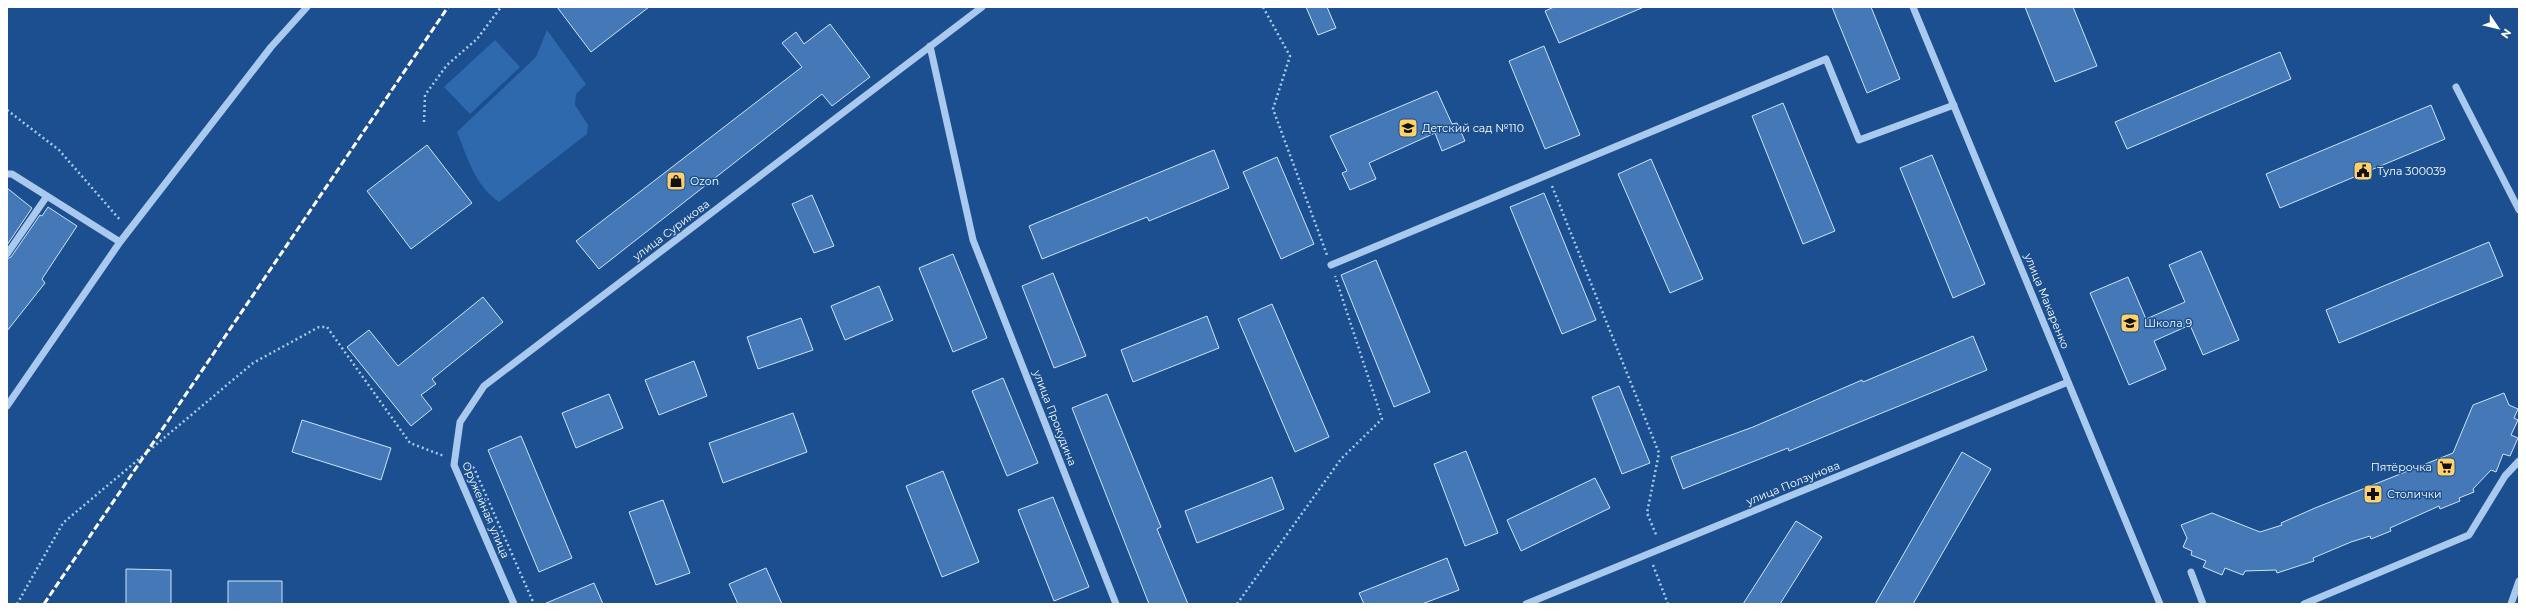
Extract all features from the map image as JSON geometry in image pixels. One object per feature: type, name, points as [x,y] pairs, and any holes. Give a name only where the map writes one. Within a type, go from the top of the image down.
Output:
[{"type":"street","points":[[7,406],[120,242],[130,232],[271,47],[307,7]]},
{"type":"street","name":"улица Сурикова","points":[[460,422],[484,386],[982,7]]},
{"type":"street","name":"улица Макаренко","points":[[1913,7],[2160,604]]},
{"type":"street","name":"улица Прокудина","points":[[930,46],[973,240],[1116,604]]},
{"type":"street","points":[[1331,265],[1826,59],[1859,140],[1954,105]]},
{"type":"street","points":[[2456,87],[2519,210]]},
{"type":"street","points":[[7,174],[12,174],[120,242]]},
{"type":"street","points":[[7,254],[47,196]]},
{"type":"street","name":"улица Ползунова","points":[[1526,604],[2068,382]]},
{"type":"street","name":"Оружейная улица","points":[[460,422],[454,465],[514,604]]},
{"type":"street","points":[[2304,604],[2469,535],[2505,476],[2519,461]]},
{"type":"street","points":[[2191,572],[2203,604]]},
{"type":"street","points":[[2511,604],[2519,581]]},
{"type":"path","points":[[424,122],[425,95],[447,65],[477,39],[501,7]]},
{"type":"path","points":[[1237,604],[1342,459],[1382,419],[1331,265],[1273,109],[1290,56],[1263,7]]},
{"type":"path","points":[[7,110],[59,150],[130,232]]},
{"type":"path","points":[[1548,175],[1659,453],[1647,513],[1661,549]]},
{"type":"path","points":[[17,604],[63,523],[253,363],[319,327],[327,327],[410,443],[474,468],[534,604]]},
{"type":"path","points":[[1649,554],[1668,604]]},
{"type":"shaded area","points":[[547,30],[586,84],[576,94],[575,105],[588,125],[587,134],[499,202],[478,180],[457,132],[536,57]]},
{"type":"shaded area","points":[[495,40],[520,67],[470,114],[444,87]]},
{"type":"building","points":[[557,7],[649,7],[591,52]]},
{"type":"building","points":[[1306,7],[1327,7],[1336,28],[1318,35]]},
{"type":"building","points":[[1554,7],[1644,7],[1559,43],[1545,11]]},
{"type":"building","points":[[1832,7],[1871,7],[1900,79],[1867,93]]},
{"type":"building","points":[[2025,7],[2073,7],[2097,66],[2055,82]]},
{"type":"building","points":[[830,24],[870,77],[832,106],[822,94],[599,269],[576,241],[802,67],[782,43],[796,32],[804,44]]},
{"type":"building","points":[[1544,46],[1580,135],[1545,149],[1509,61]]},
{"type":"building","points":[[2280,52],[2291,79],[2127,149],[2115,122]]},
{"type":"building","points":[[1437,91],[1452,124],[1457,123],[1465,141],[1442,151],[1435,133],[1369,163],[1376,179],[1350,190],[1342,173],[1347,171],[1330,136]]},
{"type":"building","points":[[1783,103],[1835,231],[1803,244],[1752,116]]},
{"type":"building","points":[[2431,105],[2445,139],[2280,208],[2266,174]]},
{"type":"building","points":[[427,145],[472,203],[411,249],[367,191]]},
{"type":"building","points":[[1214,150],[1229,188],[1149,221],[1147,217],[1042,259],[1029,226]]},
{"type":"building","points":[[1932,155],[1985,284],[1953,298],[1900,168]]},
{"type":"building","points":[[1277,157],[1314,244],[1281,259],[1243,172]]},
{"type":"building","points":[[1651,159],[1703,279],[1670,293],[1618,174]]},
{"type":"building","points":[[7,188],[32,208],[7,245]]},
{"type":"building","points":[[1544,193],[1596,320],[1562,334],[1510,207]]},
{"type":"building","points":[[812,195],[834,246],[814,253],[792,204]]},
{"type":"building","points":[[48,207],[77,226],[42,279],[45,283],[7,331],[7,259],[11,257],[40,215],[42,216]]},
{"type":"building","points":[[2489,242],[2503,276],[2339,343],[2326,310]]},
{"type":"building","points":[[2201,251],[2239,340],[2203,355],[2190,325],[2154,341],[2166,369],[2129,385],[2090,293],[2128,277],[2146,319],[2185,302],[2169,265]]},
{"type":"building","points":[[953,254],[987,338],[953,352],[919,268]]},
{"type":"building","points":[[1376,260],[1430,392],[1394,407],[1341,275]]},
{"type":"building","points":[[1053,273],[1086,356],[1054,368],[1022,286]]},
{"type":"building","points":[[879,286],[893,320],[845,340],[831,306]]},
{"type":"building","points":[[483,297],[503,322],[432,379],[436,384],[421,395],[432,409],[411,426],[347,347],[369,330],[398,366]]},
{"type":"building","points":[[1272,304],[1329,437],[1295,452],[1238,319]]},
{"type":"building","points":[[1207,316],[1219,348],[1133,382],[1121,350]]},
{"type":"building","points":[[801,318],[813,350],[758,369],[747,337]]},
{"type":"building","points":[[1973,336],[1987,370],[1789,451],[1788,448],[1683,489],[1671,457],[1753,427],[1862,380],[1863,382]]},
{"type":"building","points":[[694,361],[707,396],[659,415],[645,380]]},
{"type":"building","points":[[1003,378],[1038,463],[1007,476],[972,391]]},
{"type":"building","points":[[1619,386],[1650,463],[1622,474],[1592,397]]},
{"type":"building","points":[[2504,393],[2509,405],[2518,409],[2514,418],[2518,420],[2511,435],[2518,438],[2510,456],[2503,454],[2496,472],[2491,470],[2473,489],[2474,492],[2459,498],[2460,501],[2440,509],[2439,506],[2390,528],[2391,531],[2371,539],[2370,536],[2351,542],[2313,558],[2314,561],[2277,573],[2276,570],[2245,571],[2243,575],[2225,568],[2222,575],[2203,567],[2206,561],[2191,555],[2192,551],[2183,547],[2187,538],[2181,525],[2212,513],[2260,532],[2282,525],[2281,523],[2315,508],[2453,453],[2473,405]]},
{"type":"building","points":[[609,394],[623,428],[576,448],[562,413]]},
{"type":"building","points":[[1107,394],[1161,527],[1157,529],[1188,604],[1149,604],[1072,408]]},
{"type":"building","points":[[793,413],[807,452],[723,483],[709,443]]},
{"type":"building","points":[[302,420],[391,448],[381,480],[292,452]]},
{"type":"building","points":[[521,436],[572,558],[539,572],[488,450]]},
{"type":"building","points":[[1466,451],[1498,533],[1465,546],[1434,464]]},
{"type":"building","points":[[1962,452],[1991,469],[1913,604],[1875,604]]},
{"type":"building","points":[[943,471],[979,562],[942,577],[906,486]]},
{"type":"building","points":[[1272,477],[1284,509],[1197,543],[1185,511]]},
{"type":"building","points":[[1595,478],[1610,508],[1521,551],[1507,520]]},
{"type":"building","points":[[1053,497],[1089,587],[1054,601],[1018,510]]},
{"type":"building","points":[[663,500],[690,573],[656,585],[629,512]]},
{"type":"building","points":[[1796,521],[1822,537],[1780,604],[1743,604]]},
{"type":"building","points":[[1447,558],[1459,590],[1422,604],[1364,604],[1359,593]]},
{"type":"building","points":[[766,568],[782,604],[738,604],[729,584]]},
{"type":"building","points":[[126,569],[171,570],[171,604],[126,604]]},
{"type":"building","points":[[228,581],[282,581],[282,604],[228,604]]},
{"type":"building","points":[[594,583],[603,604],[544,604]]},
{"type":"railway","points":[[44,604],[448,7]]},
{"type":"place","name":"Детский сад №110","points":[[1408,128]]},
{"type":"place","name":"Тула 300039","points":[[2363,171]]},
{"type":"place","name":"Ozon","points":[[676,181]]},
{"type":"place","name":"Школа 9","points":[[2130,323]]},
{"type":"place","name":"Пятёрочка","points":[[2446,467]]},
{"type":"place","name":"Столички","points":[[2373,494]]}]
